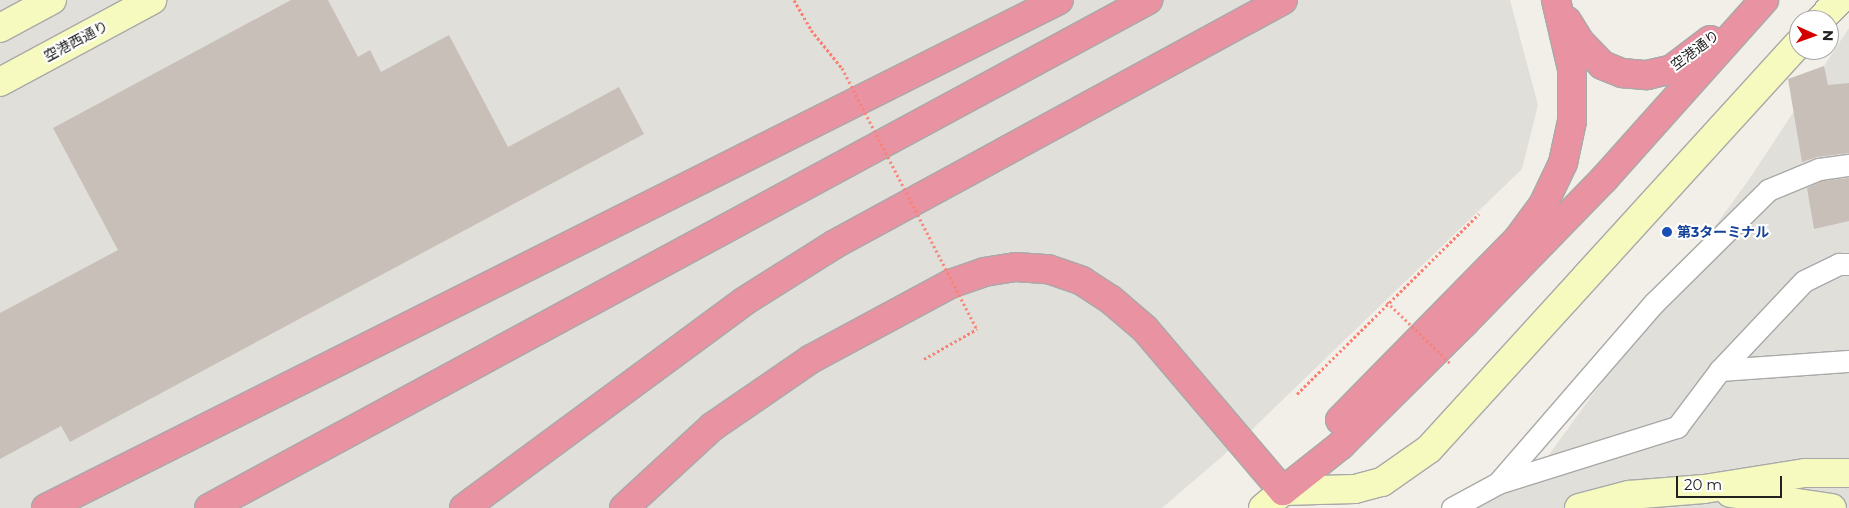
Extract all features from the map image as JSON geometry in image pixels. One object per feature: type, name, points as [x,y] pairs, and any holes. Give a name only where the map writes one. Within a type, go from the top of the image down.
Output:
[{"type":"highway","points":[[46,508],[1059,0]]},
{"type":"highway","points":[[209,508],[1148,0]]},
{"type":"highway","points":[[464,508],[743,302],[835,244],[1283,0]]},
{"type":"highway","name":"空港通り","points":[[1559,6],[1581,43],[1602,65],[1622,73],[1647,75],[1672,70],[1757,0]]},
{"type":"highway","points":[[1280,502],[1464,324],[1604,179],[1764,0]]},
{"type":"highway","points":[[1280,502],[1341,418],[1517,240],[1543,205],[1562,163],[1572,121],[1572,69],[1559,6]]},
{"type":"highway","points":[[624,508],[712,427],[803,364],[950,284],[984,272],[1016,267],[1048,269],[1082,281],[1110,299],[1145,329],[1280,502]]},
{"type":"street","points":[[0,28],[52,0]]},
{"type":"street","name":"空港西通り","points":[[0,82],[152,0]]},
{"type":"street","points":[[1830,10],[1839,0]]},
{"type":"street","points":[[1280,502],[1355,489],[1382,482],[1429,449],[1789,54]]},
{"type":"street","points":[[1580,508],[1629,495],[1704,489],[1805,474],[1849,473]]},
{"type":"street","points":[[1704,489],[1832,508]]},
{"type":"lane","points":[[1498,483],[1654,303],[1768,190],[1819,168],[1849,165]]},
{"type":"lane","points":[[1452,508],[1498,483],[1678,427],[1720,370],[1804,281],[1839,264],[1849,264]]},
{"type":"lane","points":[[1720,370],[1849,362]]},
{"type":"path","points":[[794,0],[811,30],[842,68],[977,329],[924,359]]},
{"type":"path","points":[[1297,394],[1387,302],[1479,214]]},
{"type":"path","points":[[1387,302],[1451,364]]},
{"type":"shaded area","points":[[0,0],[1510,0],[1538,105],[1522,169],[1240,441],[1162,508],[0,508]]},
{"type":"shaded area","points":[[1849,28],[1849,508],[1461,508],[1543,463],[1750,178],[1828,60],[1839,60],[1839,43]]},
{"type":"building","points":[[291,0],[328,0],[358,57],[370,50],[381,72],[449,35],[508,147],[619,87],[644,134],[70,442],[61,426],[0,459],[0,313],[118,250],[53,128]]},
{"type":"building","points":[[1824,66],[1828,85],[1849,83],[1849,153],[1817,157],[1802,162],[1788,79]]},
{"type":"building","points":[[1849,178],[1849,221],[1814,229],[1807,188],[1822,181]]},
{"type":"place","name":"第3ターミナル","points":[[1667,232]]}]
